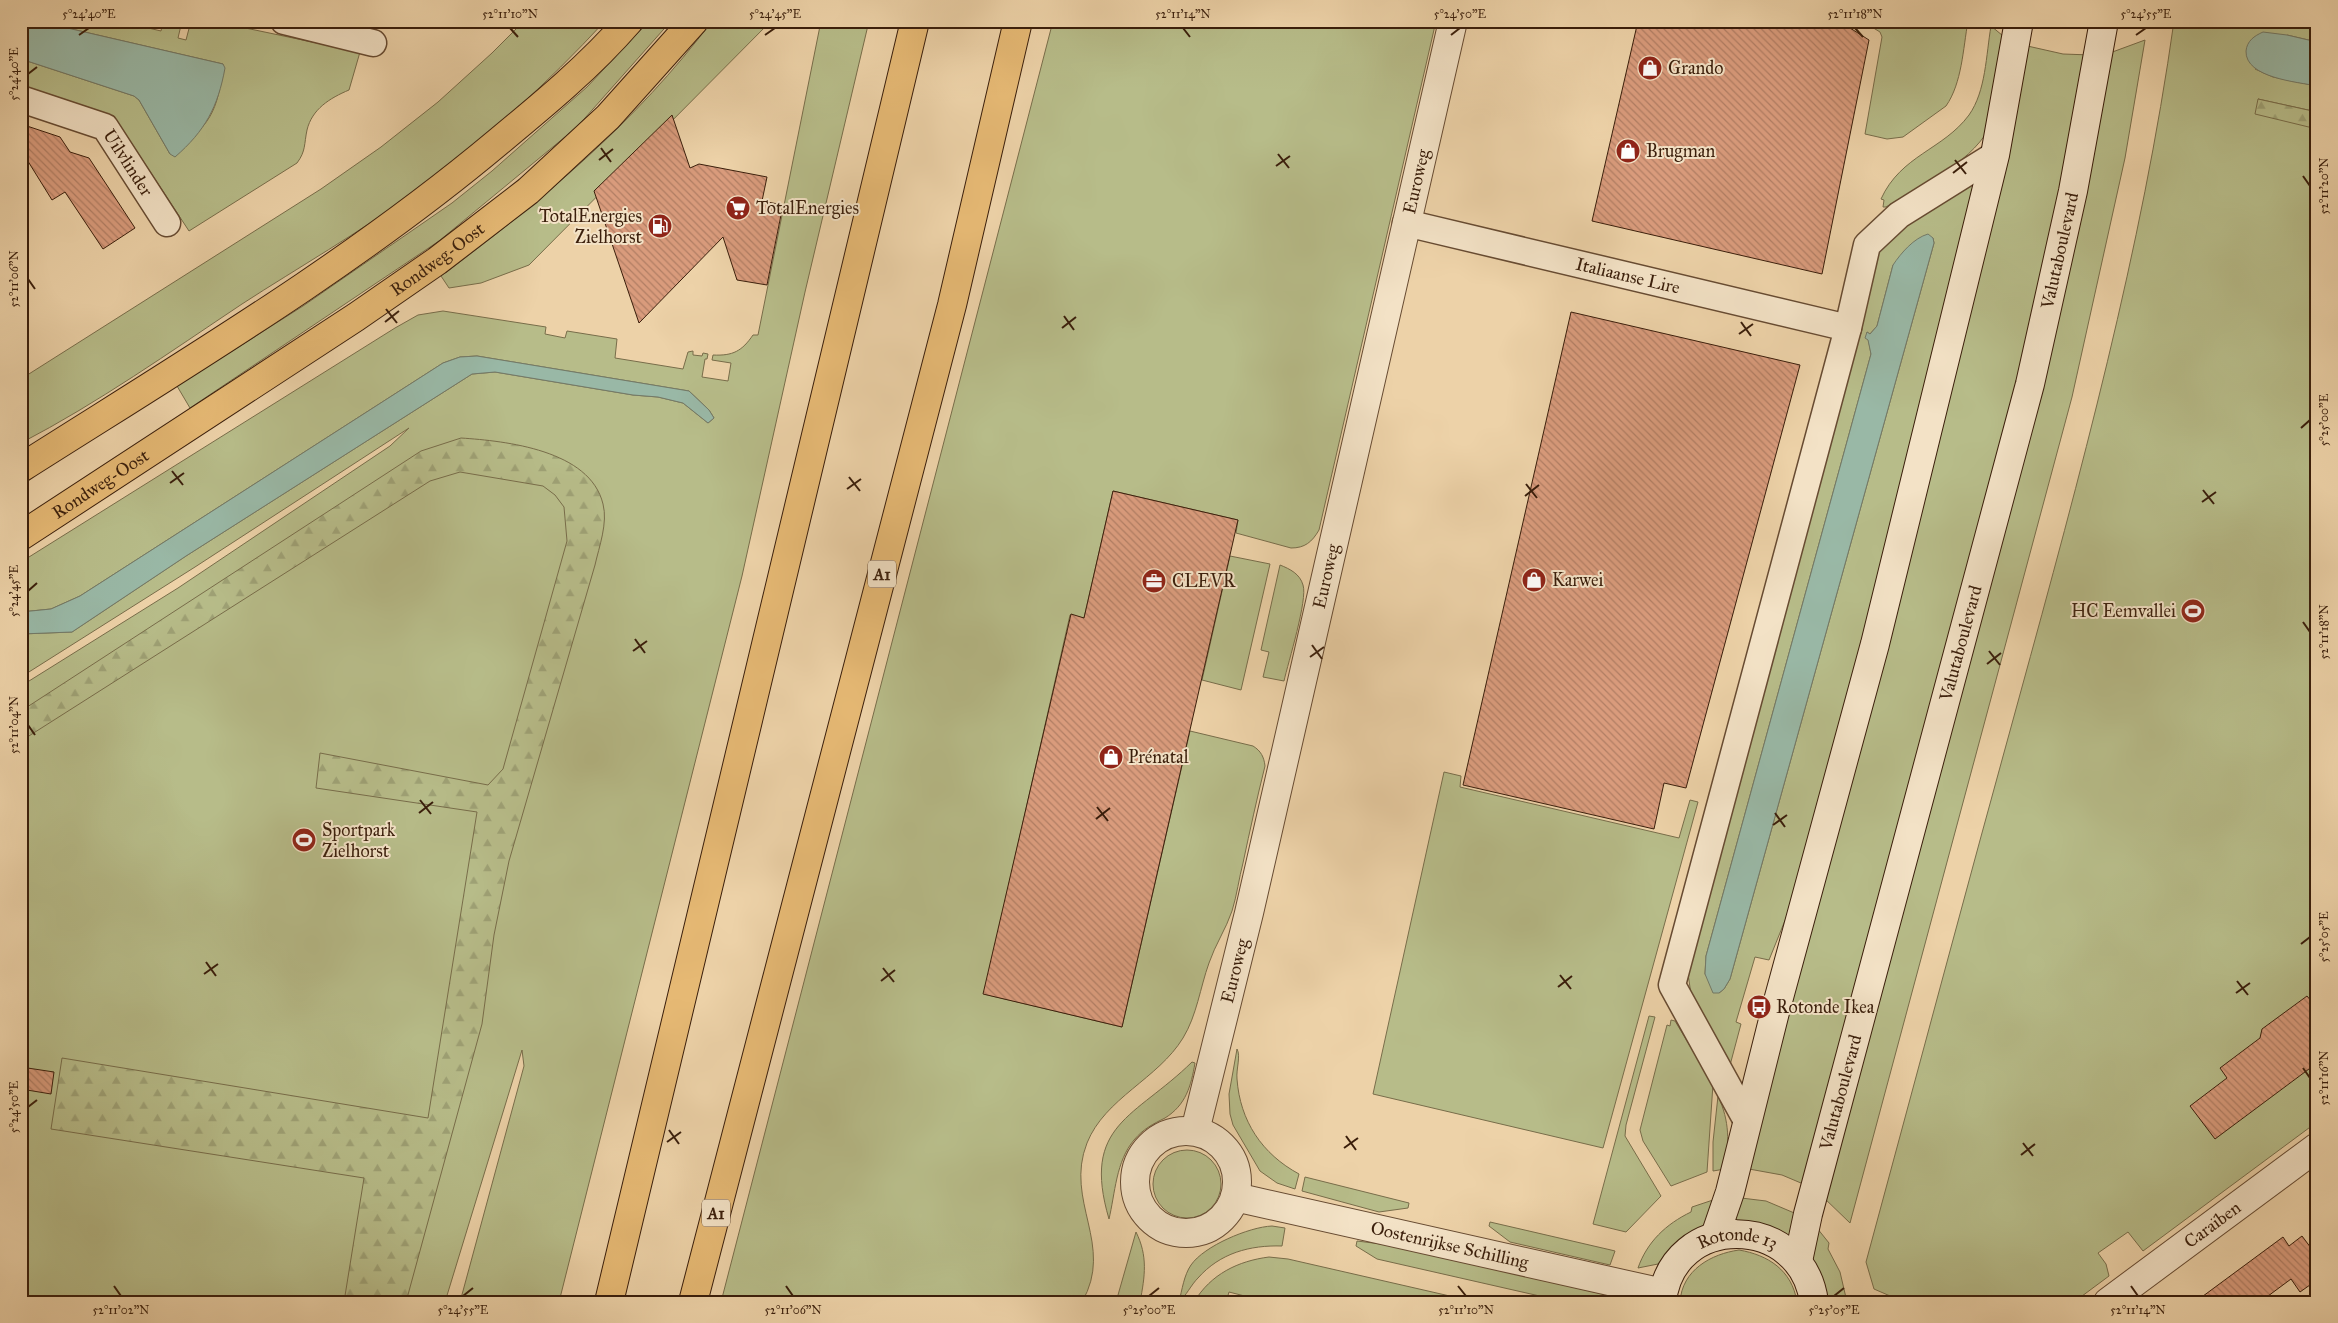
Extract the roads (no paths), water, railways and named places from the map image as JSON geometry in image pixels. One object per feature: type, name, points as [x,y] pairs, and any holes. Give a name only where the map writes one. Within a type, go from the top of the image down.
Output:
[{"type":"main road","points":[[21,468],[347,257],[448,183],[536,111],[595,58],[629,21]]},
{"type":"main road","name":"Rondweg-Oost","points":[[21,536],[356,317],[437,261],[520,197],[608,117],[694,21]]},
{"type":"main road","points":[[609,1302],[915,21]]},
{"type":"main road","name":"A1","points":[[693,1302],[952,305],[1018,21]]},
{"type":"main road","name":"Euroweg","points":[[1195,1131],[1249,913],[1453,21]]},
{"type":"main road","points":[[1715,1236],[1730,1192],[1747,1121],[1874,644],[1995,154],[2019,21]]},
{"type":"main road","name":"Valutaboulevard","points":[[1798,1261],[1808,1214],[2030,384],[2073,191],[2104,21]]},
{"type":"main road","points":[[1195,1131],[1221,1144],[1230,1155],[1236,1168],[1238,1182],[1235,1197],[1222,1219],[1211,1228],[1186,1234],[1163,1228],[1152,1221],[1143,1211],[1134,1186],[1135,1173],[1143,1154],[1156,1139],[1168,1133],[1195,1131]]},
{"type":"main road","name":"Caraïben","points":[[2108,1302],[2317,1147]]},
{"type":"main road","name":"Oostenrijkse Schilling","points":[[1235,1197],[1663,1297]]},
{"type":"main road","name":"Rotonde 13","points":[[1663,1297],[1670,1273],[1683,1256],[1699,1244],[1715,1236],[1739,1233],[1759,1236],[1777,1243],[1798,1261],[1813,1290],[1814,1302]]},
{"type":"street","points":[[284,21],[373,43]]},
{"type":"street","name":"Uilvlinder","points":[[21,99],[105,127],[167,223]]},
{"type":"street","points":[[1747,1121],[1672,986],[1848,328],[1867,245],[1898,215],[1995,154]]},
{"type":"street","name":"Italiaanse Lire","points":[[1406,223],[1848,328]]},
{"type":"place","name":"Grando","points":[[1650,68]]},
{"type":"place","name":"Brugman","points":[[1628,151]]},
{"type":"place","name":"TotalEnergies","points":[[738,208]]},
{"type":"place","name":"TotalEnergies Zielhorst","points":[[660,226]]},
{"type":"place","name":"Karwei","points":[[1534,580]]},
{"type":"place","name":"CLEVR","points":[[1154,581]]},
{"type":"place","name":"HC Eemvallei","points":[[2193,611]]},
{"type":"place","name":"Prénatal","points":[[1111,757]]},
{"type":"place","name":"Sportpark Zielhorst","points":[[304,840]]},
{"type":"place","name":"Rotonde Ikea","points":[[1759,1007]]}]
